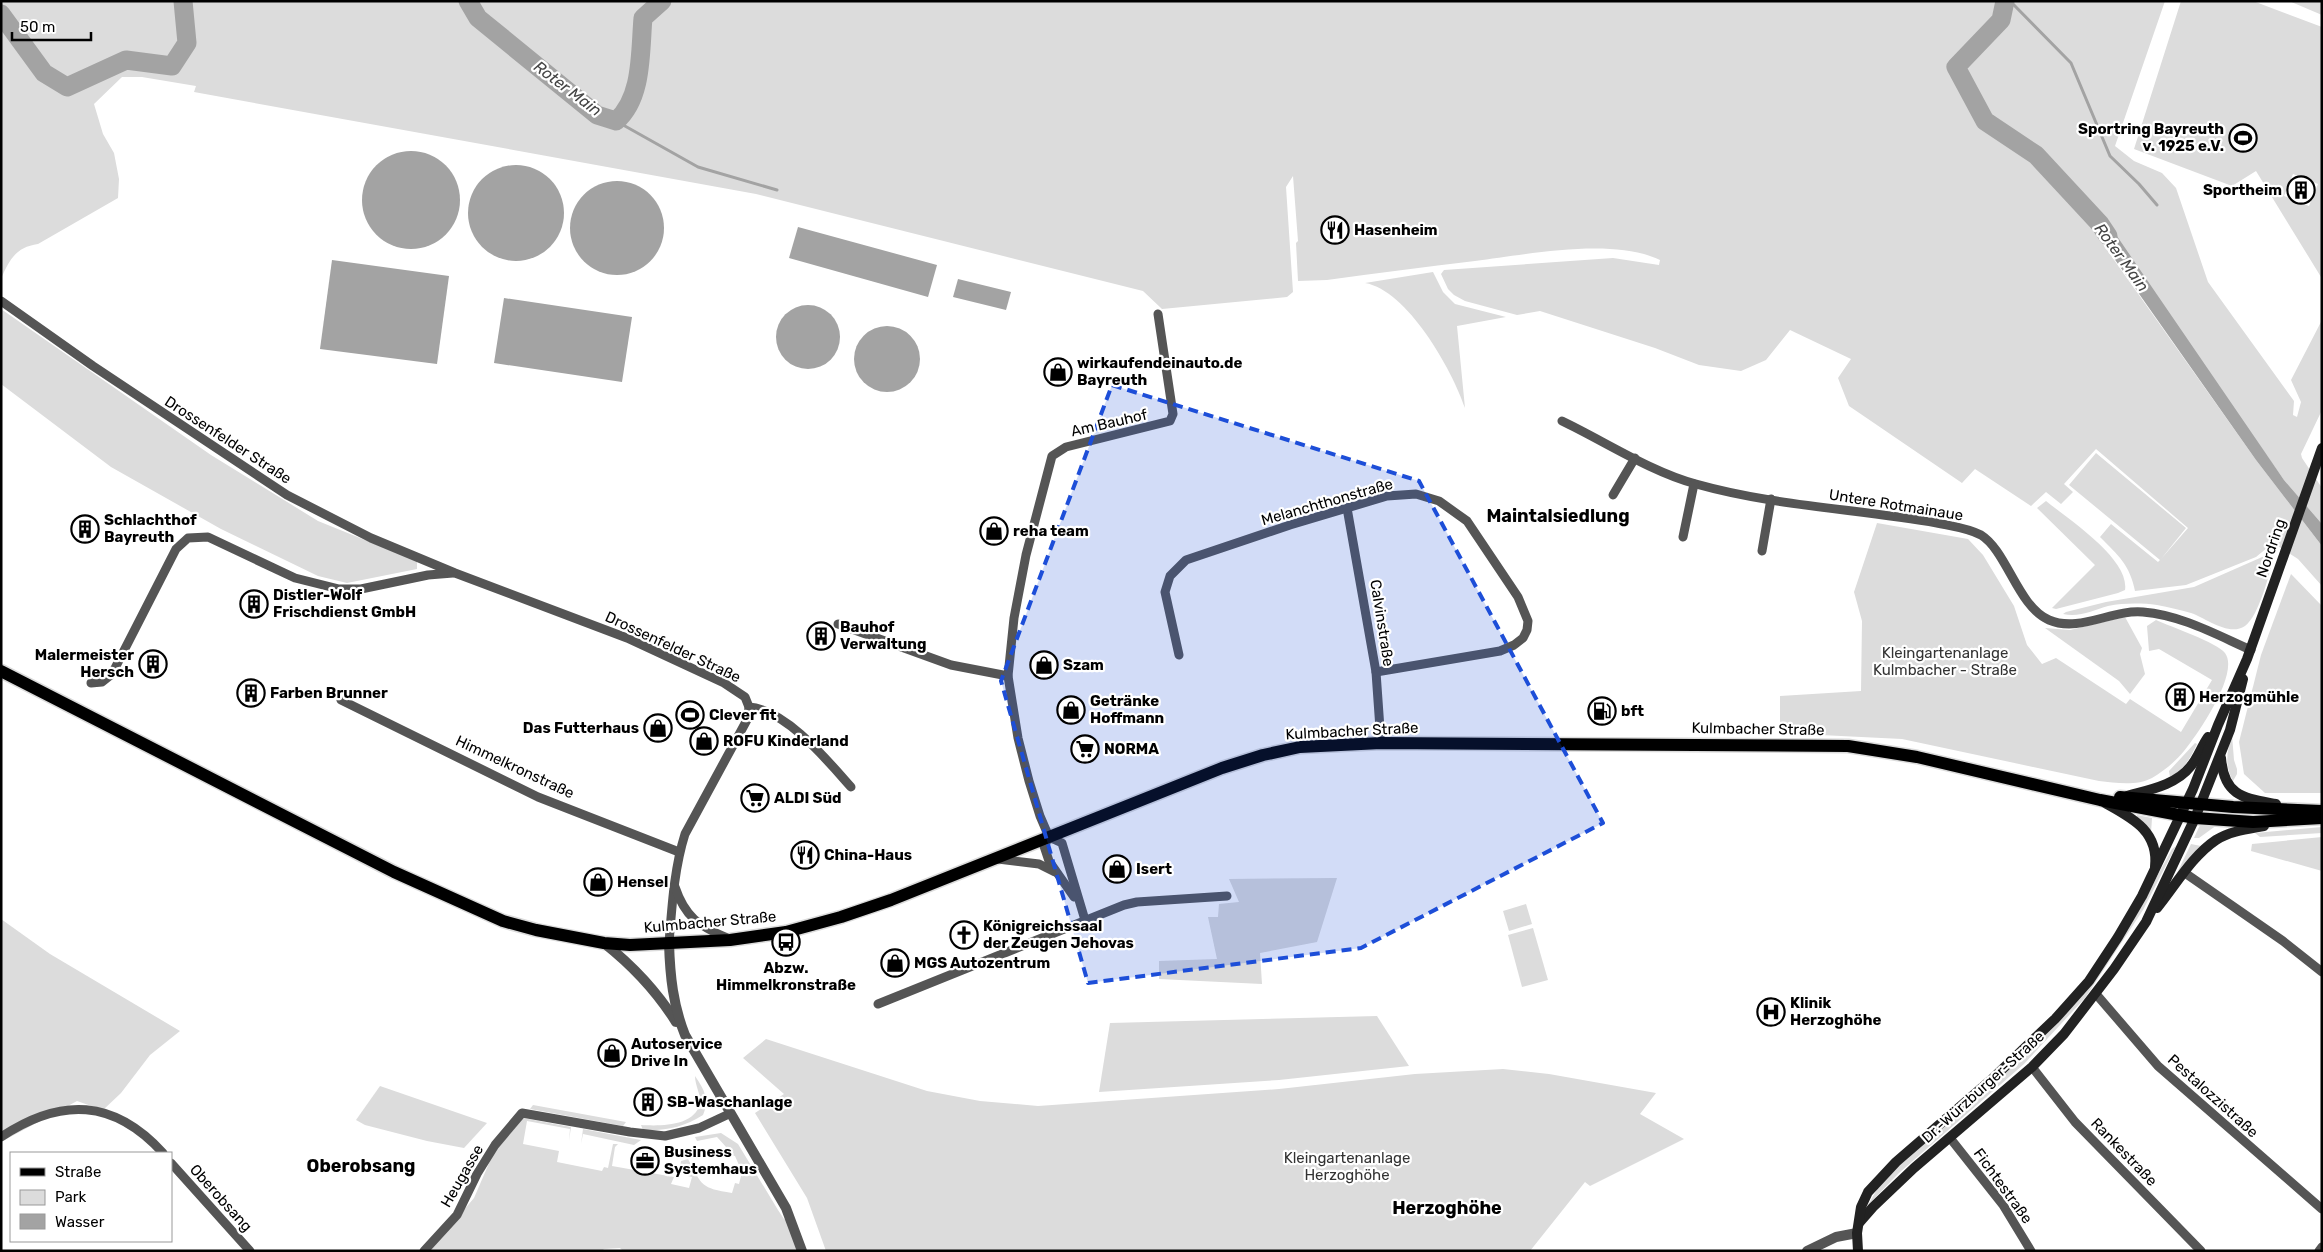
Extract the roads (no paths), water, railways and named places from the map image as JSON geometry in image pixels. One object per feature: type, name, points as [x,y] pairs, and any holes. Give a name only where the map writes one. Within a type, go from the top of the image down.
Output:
[{"type":"main road","name":"Nordring","points":[[2187,803],[2249,654],[2322,448]]},
{"type":"main road","name":"Nordring","points":[[2201,804],[2221,755],[2238,702],[2249,654]]},
{"type":"main road","name":"Kulmbacher Straße","points":[[1,671],[394,872],[466,906],[503,921],[604,943],[630,945],[730,940],[786,932],[841,917],[891,900],[1222,768],[1263,755],[1300,747],[1381,743],[1848,746],[1917,757],[2100,800],[2181,816],[2253,822],[2288,815]]},
{"type":"main road","points":[[2124,796],[2166,784],[2185,773],[2218,725]]},
{"type":"main road","points":[[2221,755],[2222,767],[2226,777],[2238,794],[2249,800],[2277,805],[2288,815],[2322,818]]},
{"type":"main road","name":"Kulmbacher Straße","points":[[2100,800],[2124,796],[2288,815]]},
{"type":"main road","points":[[2100,800],[2137,821],[2144,828],[2153,848],[2154,872]]},
{"type":"main road","name":"Dr.-Würzburger-Straße","points":[[1858,1228],[1861,1207],[1868,1192],[1896,1162],[2021,1053],[2089,980],[2118,937],[2154,872],[2187,803]]},
{"type":"main road","name":"Dr.-Würzburger-Straße","points":[[1858,1228],[1884,1196],[2032,1066],[2064,1034],[2096,994],[2146,922],[2201,804]]},
{"type":"main road","points":[[2146,922],[2200,854],[2217,840],[2235,832],[2288,815],[2322,811]]},
{"type":"main road","points":[[1858,1228],[1858,1251]]},
{"type":"street","name":"Drossenfelder Straße","points":[[1,301],[287,496],[371,538],[455,573],[627,638],[737,690],[745,697],[749,707]]},
{"type":"street","name":"Am Bauhof","points":[[1049,837],[1040,816],[1027,773],[1017,730],[1008,676],[1014,618],[1026,555],[1052,456],[1066,447],[1170,421],[1173,414],[1158,314]]},
{"type":"street","name":"Untere Rotmainaue","points":[[1562,421],[1634,458],[1694,484],[1771,499],[1937,522],[1961,528],[1981,536],[1995,548],[2015,584],[2038,612],[2050,620],[2071,624],[2126,612],[2159,614],[2197,627],[2249,654]]},
{"type":"street","points":[[1613,495],[1634,458]]},
{"type":"street","points":[[1682,537],[1694,484]]},
{"type":"street","name":"Melanchthonstraße","points":[[1179,655],[1165,592],[1170,576],[1180,565],[1194,556],[1347,508],[1387,496],[1416,494],[1439,501],[1467,521],[1518,597],[1528,621],[1527,630],[1523,638],[1514,645],[1500,651],[1376,672]]},
{"type":"street","points":[[1762,551],[1771,499]]},
{"type":"street","name":"Calvinstraße","points":[[1347,508],[1376,672],[1381,743]]},
{"type":"street","name":"Drossenfelder Straße","points":[[91,683],[102,682],[112,674],[176,549],[188,538],[208,536],[295,578],[339,590],[361,589],[428,575],[455,573]]},
{"type":"street","points":[[838,624],[952,665],[1008,676]]},
{"type":"street","name":"Himmelkronstraße","points":[[342,700],[538,798],[679,852]]},
{"type":"street","points":[[685,1035],[677,1015],[672,992],[669,943],[679,852],[685,834],[748,718],[749,707],[760,708],[788,725],[817,749],[851,786]]},
{"type":"street","points":[[1078,903],[1057,875],[1044,850],[1049,837],[1062,843],[1078,903],[1085,920]]},
{"type":"street","points":[[995,859],[1039,864],[1057,875]]},
{"type":"street","points":[[2185,873],[2283,941],[2322,972]]},
{"type":"street","points":[[674,884],[681,904],[690,916],[708,929],[730,940]]},
{"type":"street","points":[[878,1004],[1085,920],[1137,902],[1227,896]]},
{"type":"street","points":[[604,943],[646,980],[685,1035],[729,1114],[786,1208],[802,1251]]},
{"type":"street","name":"Pestalozzistraße","points":[[2096,994],[2158,1066],[2322,1209]]},
{"type":"street","name":"Rankestraße","points":[[2032,1066],[2075,1122],[2202,1251]]},
{"type":"street","points":[[1,1137],[45,1115],[79,1107],[116,1116],[146,1135],[162,1152]]},
{"type":"street","name":"Heugasse","points":[[424,1251],[457,1214],[477,1174],[495,1145],[522,1113],[630,1132],[665,1136],[699,1128],[729,1114]]},
{"type":"street","name":"Fichtestraße","points":[[1950,1138],[2003,1205],[2031,1251]]},
{"type":"street","name":"Oberobsang","points":[[172,1164],[250,1251]]},
{"type":"street","points":[[1807,1251],[1836,1236],[1858,1228]]},
{"type":"street","points":[[2319,1251],[2322,1247]]},
{"type":"water","points":[[1995,1],[2011,1],[2013,7],[2010,11],[2000,8]]},
{"type":"water","points":[[411,151],[430,154],[446,165],[457,181],[460,200],[457,219],[446,235],[430,246],[411,249],[392,246],[376,235],[365,219],[362,200],[365,181],[376,165],[392,154]]},
{"type":"water","points":[[516,165],[534,169],[550,179],[560,195],[564,213],[560,231],[550,247],[534,257],[516,261],[498,257],[482,247],[472,231],[468,213],[472,195],[482,179],[498,169]]},
{"type":"water","points":[[617,181],[635,184],[650,195],[661,210],[664,228],[661,246],[650,261],[635,272],[617,275],[599,272],[584,261],[573,246],[570,228],[573,210],[584,195],[599,184]]},
{"type":"water","points":[[2095,210],[2108,223],[2284,480],[2322,524],[2322,546],[2256,460],[2092,227]]},
{"type":"water","points":[[798,227],[937,265],[928,297],[789,258]]},
{"type":"water","points":[[332,260],[449,276],[437,364],[320,349]]},
{"type":"water","points":[[958,279],[1011,292],[1006,310],[953,297]]},
{"type":"water","points":[[504,298],[632,317],[622,382],[494,363]]},
{"type":"water","points":[[802,305],[814,305],[831,314],[838,325],[840,337],[838,349],[831,360],[814,369],[802,369],[790,364],[781,355],[776,343],[776,331],[781,319],[790,310]]},
{"type":"water","points":[[887,326],[900,328],[915,341],[918,346],[920,359],[918,372],[905,387],[900,390],[887,392],[874,390],[859,377],[856,372],[854,359],[856,346],[869,331],[874,328]]},
{"type":"waterway","name":"Roter Main","points":[[1,14],[44,73],[67,87],[126,60],[172,66],[187,43],[183,1]]},
{"type":"waterway","name":"Roter Main","points":[[468,1],[478,18],[597,115],[616,121],[625,111],[636,87],[643,18],[662,1]]},
{"type":"waterway","name":"Roter Main","points":[[2005,1],[2001,20],[1956,67],[1985,121],[2036,155],[2100,224],[2108,236]]},
{"type":"waterway","points":[[2009,2],[2071,63],[2110,156],[2139,184],[2157,205]]},
{"type":"waterway","points":[[616,121],[698,167],[777,190]]},
{"type":"place","name":"Sportring Bayreuth v. 1925 e.V.","points":[[2243,138]]},
{"type":"place","name":"Sportheim","points":[[2301,190]]},
{"type":"place","name":"Hasenheim","points":[[1335,230]]},
{"type":"place","name":"wirkaufendeinauto.de Bayreuth","points":[[1058,372]]},
{"type":"place","name":"Schlachthof Bayreuth","points":[[85,529]]},
{"type":"place","name":"reha team","points":[[994,531]]},
{"type":"place","name":"Distler-Wolf Frischdienst GmbH","points":[[254,604]]},
{"type":"place","name":"Bauhof Verwaltung","points":[[821,636]]},
{"type":"place","name":"Malermeister Hersch","points":[[153,664]]},
{"type":"place","name":"Szam","points":[[1044,665]]},
{"type":"place","name":"Farben Brunner","points":[[251,693]]},
{"type":"place","name":"Herzogmühle","points":[[2180,697]]},
{"type":"place","name":"Getränke Hoffmann","points":[[1071,710]]},
{"type":"place","name":"bft","points":[[1602,711]]},
{"type":"place","name":"Clever fit","points":[[690,715]]},
{"type":"place","name":"Das Futterhaus","points":[[658,728]]},
{"type":"place","name":"ROFU Kinderland","points":[[704,741]]},
{"type":"place","name":"NORMA","points":[[1085,749]]},
{"type":"place","name":"ALDI Süd","points":[[755,798]]},
{"type":"place","name":"China-Haus","points":[[805,855]]},
{"type":"place","name":"Isert","points":[[1117,869]]},
{"type":"place","name":"Hensel","points":[[598,882]]},
{"type":"place","name":"Königreichssaal der Zeugen Jehovas","points":[[964,935]]},
{"type":"place","name":"Abzw. Himmelkronstraße","points":[[786,942]]},
{"type":"place","name":"MGS Autozentrum","points":[[895,963]]},
{"type":"place","name":"Klinik Herzoghöhe","points":[[1771,1012]]},
{"type":"place","name":"Autoservice Drive In","points":[[612,1053]]},
{"type":"place","name":"SB-Waschanlage","points":[[648,1102]]},
{"type":"place","name":"Business Systemhaus","points":[[645,1161]]},
{"type":"district","name":"Maintalsiedlung","points":[[1558,516]]},
{"type":"district","name":"Oberobsang","points":[[361,1166]]},
{"type":"district","name":"Herzoghöhe","points":[[1447,1208]]},
{"type":"park label","name":"Kleingartenanlage Kulmbacher - Straße","points":[[1945,662]]},
{"type":"park label","name":"Kleingartenanlage Herzoghöhe","points":[[1347,1166]]}]
